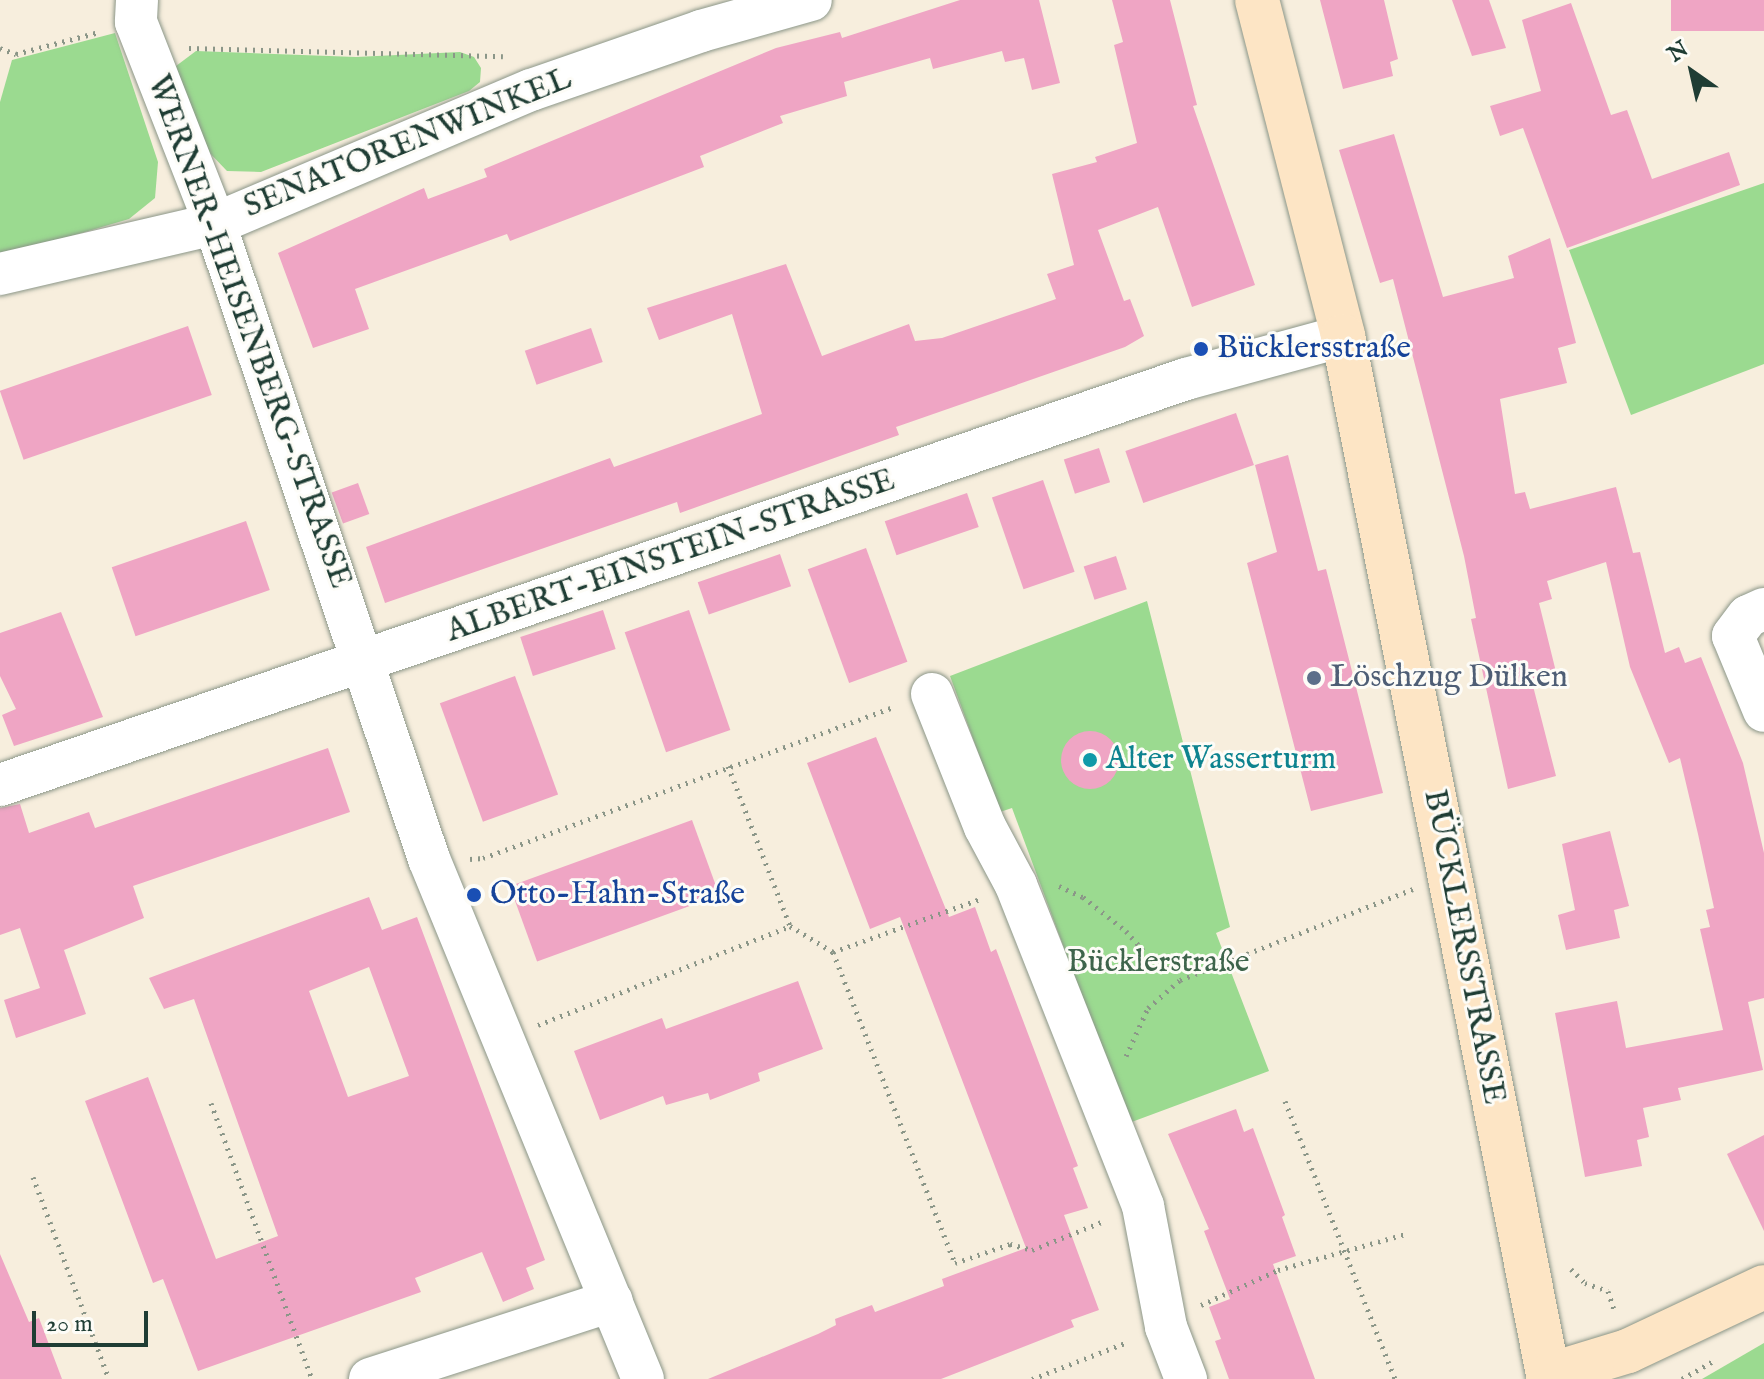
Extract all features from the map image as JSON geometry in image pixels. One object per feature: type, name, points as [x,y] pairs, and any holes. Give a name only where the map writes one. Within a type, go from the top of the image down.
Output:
[{"type":"main road","name":"BÜCKLERSSTRASSE","points":[[1257,0],[1343,336],[1450,871],[1518,1241],[1549,1377]]},
{"type":"main road","points":[[1549,1377],[1628,1351],[1764,1287]]},
{"type":"street","name":"SENATORENWINKEL","points":[[0,274],[215,224],[531,90],[701,31],[811,0]]},
{"type":"street","name":"WERNER-HEISENBERG-STRASSE","points":[[136,11],[215,224],[366,662]]},
{"type":"street","name":"ALBERT-EINSTEIN-STRASSE","points":[[0,785],[1186,379],[1343,336]]},
{"type":"street","points":[[1764,609],[1748,616],[1733,636],[1764,711]]},
{"type":"street","points":[[366,662],[429,859],[643,1379]]},
{"type":"street","points":[[932,694],[985,827],[1016,885],[1143,1206],[1166,1327],[1186,1379]]},
{"type":"street","points":[[370,1379],[612,1301]]},
{"type":"path","points":[[0,48],[16,54],[136,11],[184,48],[512,56],[531,90]]},
{"type":"path","points":[[429,859],[483,858],[932,694]]},
{"type":"path","points":[[728,766],[790,926],[833,952],[955,1263],[1010,1244],[1032,1250],[1143,1206]]},
{"type":"path","points":[[1095,1087],[1120,1070],[1148,1008],[1180,980],[1450,871]]},
{"type":"path","points":[[505,1041],[790,926]]},
{"type":"path","points":[[1285,1101],[1395,1379]]},
{"type":"path","points":[[211,1103],[312,1379]]},
{"type":"path","points":[[33,1177],[109,1379]]},
{"type":"path","points":[[1032,1379],[1166,1327],[1224,1290],[1278,1270],[1344,1254],[1405,1234]]},
{"type":"green space","points":[[115,33],[158,162],[155,198],[129,219],[0,257],[0,102],[12,60]]},
{"type":"green space","points":[[196,51],[356,57],[460,52],[474,57],[481,68],[480,82],[469,91],[261,172],[227,171],[203,146],[176,66]]},
{"type":"green space","points":[[1764,183],[1764,364],[1631,415],[1569,250]]},
{"type":"green space","name":"Bücklerstraße","points":[[1147,601],[1230,927],[1216,933],[1269,1071],[1129,1123],[1012,808],[1000,812],[950,676]]},
{"type":"green space","points":[[1764,1343],[1764,1379],[1702,1379]]},
{"type":"building","points":[[960,0],[1039,0],[1060,83],[1032,90],[1024,58],[1005,62],[1002,51],[933,69],[930,58],[844,82],[847,96],[780,116],[783,123],[700,156],[704,167],[510,241],[507,234],[355,289],[369,329],[313,348],[278,253],[424,188],[428,199],[487,177],[484,169],[776,48],[840,32],[842,38]]},
{"type":"building","points":[[1112,0],[1170,0],[1197,105],[1193,106],[1255,285],[1192,307],[1158,207],[1098,230],[1124,301],[1130,299],[1144,336],[1125,347],[896,427],[899,435],[680,513],[677,502],[385,603],[366,547],[610,458],[614,467],[762,414],[732,314],[659,340],[647,308],[786,264],[822,356],[909,324],[915,341],[942,338],[1056,299],[1047,274],[1074,265],[1052,174],[1097,162],[1095,157],[1137,143],[1114,45],[1123,42]]},
{"type":"building","points":[[1320,0],[1384,0],[1398,59],[1390,62],[1393,76],[1343,89]]},
{"type":"building","points":[[1452,0],[1489,0],[1506,48],[1472,56]]},
{"type":"building","points":[[1671,0],[1764,0],[1764,31],[1671,31]]},
{"type":"building","points":[[1571,3],[1611,115],[1627,110],[1652,179],[1729,152],[1740,185],[1567,248],[1523,128],[1500,136],[1490,106],[1541,91],[1522,20]]},
{"type":"building","points":[[1394,134],[1443,297],[1514,278],[1508,256],[1550,238],[1576,343],[1558,348],[1567,383],[1500,399],[1515,494],[1525,492],[1530,509],[1616,487],[1633,553],[1640,552],[1665,653],[1679,647],[1685,663],[1701,657],[1743,763],[1764,853],[1764,998],[1748,1002],[1763,1070],[1678,1088],[1681,1100],[1643,1108],[1649,1137],[1637,1140],[1642,1166],[1585,1177],[1555,1013],[1617,1001],[1626,1048],[1723,1030],[1700,929],[1710,927],[1706,910],[1714,908],[1680,758],[1669,763],[1630,667],[1606,562],[1547,581],[1552,599],[1539,603],[1557,676],[1532,682],[1556,776],[1508,789],[1471,619],[1476,618],[1464,556],[1393,279],[1380,283],[1339,150]]},
{"type":"building","points":[[188,326],[212,395],[24,460],[0,391]]},
{"type":"building","points":[[591,328],[603,362],[537,385],[525,351]]},
{"type":"building","points":[[1236,413],[1254,465],[1143,503],[1125,451]]},
{"type":"building","points":[[1099,448],[1110,482],[1075,494],[1064,459]]},
{"type":"building","points":[[1288,455],[1318,571],[1326,569],[1383,793],[1311,811],[1247,563],[1277,552],[1255,465]]},
{"type":"building","points":[[1043,480],[1075,572],[1024,589],[992,498]]},
{"type":"building","points":[[358,483],[369,514],[343,524],[332,493]]},
{"type":"building","points":[[967,493],[979,527],[896,555],[885,521]]},
{"type":"building","points":[[246,521],[270,590],[136,636],[112,567]]},
{"type":"building","points":[[866,548],[907,662],[849,683],[808,569]]},
{"type":"building","points":[[780,554],[791,586],[709,614],[698,582]]},
{"type":"building","points":[[1116,556],[1127,589],[1094,600],[1084,567]]},
{"type":"building","points":[[603,610],[616,649],[533,676],[520,637]]},
{"type":"building","points":[[689,610],[730,730],[666,752],[625,632]]},
{"type":"building","points":[[61,612],[103,717],[14,746],[2,715],[16,709],[0,676],[0,633]]},
{"type":"building","points":[[515,676],[558,794],[483,822],[440,703]]},
{"type":"building","name":"Alter Wasserturm","points":[[1090,731],[1110,740],[1119,760],[1110,780],[1090,789],[1070,780],[1061,760],[1070,740]]},
{"type":"building","points":[[876,737],[949,917],[975,907],[991,952],[996,949],[1078,1166],[1073,1168],[1088,1208],[1064,1215],[1099,1310],[1071,1320],[1074,1327],[941,1379],[708,1379],[818,1334],[836,1325],[835,1319],[872,1305],[875,1312],[944,1286],[942,1279],[1026,1248],[900,917],[870,929],[807,763]]},
{"type":"building","points":[[328,748],[350,812],[133,886],[144,918],[64,950],[86,1014],[16,1038],[4,1000],[40,988],[20,928],[0,935],[0,808],[20,804],[29,833],[89,812],[95,828]]},
{"type":"building","points":[[692,820],[719,895],[537,962],[510,886]]},
{"type":"building","points":[[1610,831],[1629,906],[1614,910],[1620,938],[1566,950],[1558,915],[1575,910],[1562,844]]},
{"type":"building","points":[[369,897],[382,930],[417,917],[545,1260],[526,1268],[534,1289],[503,1302],[482,1252],[415,1278],[421,1292],[198,1371],[163,1279],[153,1283],[85,1101],[148,1077],[216,1259],[278,1236],[194,999],[164,1009],[149,978]],"holes":[[[369,967],[409,1076],[348,1097],[309,991]]]},
{"type":"building","points":[[798,981],[823,1049],[758,1073],[760,1081],[710,1100],[708,1093],[666,1105],[663,1096],[600,1120],[574,1051],[662,1018],[666,1029]]},
{"type":"building","points":[[1236,1109],[1244,1132],[1253,1128],[1285,1215],[1282,1217],[1296,1256],[1273,1264],[1315,1379],[1229,1379],[1215,1341],[1221,1339],[1209,1307],[1230,1299],[1204,1231],[1209,1229],[1168,1134]]},
{"type":"building","points":[[1764,1135],[1764,1231],[1727,1154]]},
{"type":"building","points":[[0,1254],[29,1322],[39,1318],[62,1379],[0,1379]]},
{"type":"place","name":"Bücklersstraße","points":[[1201,349]]},
{"type":"place","name":"Löschzug Dülken","points":[[1314,678]]},
{"type":"place","name":"Alter Wasserturm","points":[[1090,760]]},
{"type":"place","name":"Otto-Hahn-Straße","points":[[474,895]]}]
